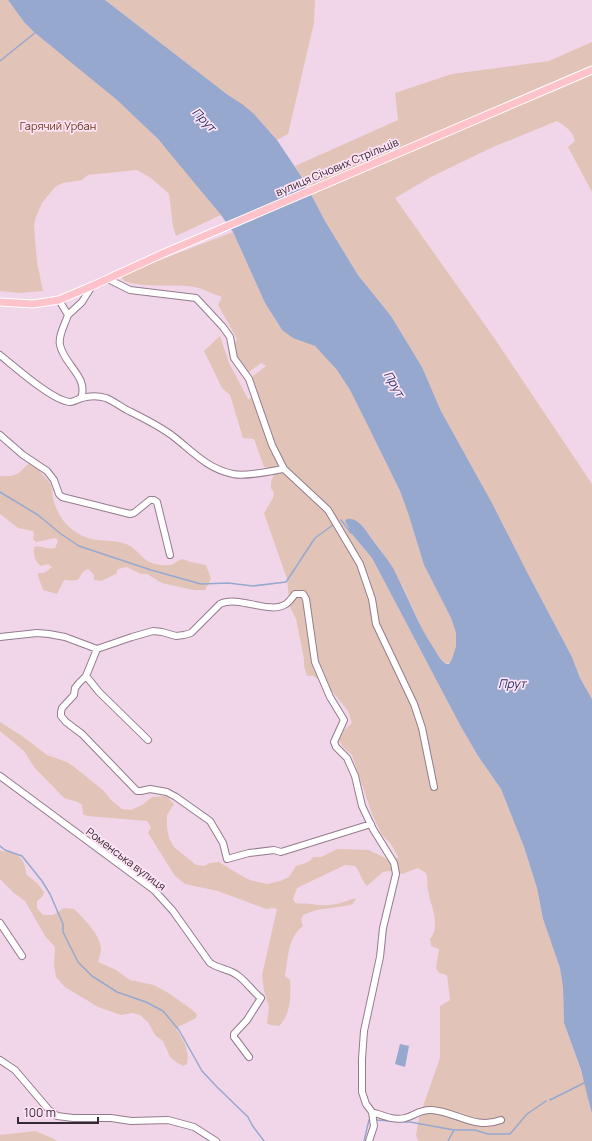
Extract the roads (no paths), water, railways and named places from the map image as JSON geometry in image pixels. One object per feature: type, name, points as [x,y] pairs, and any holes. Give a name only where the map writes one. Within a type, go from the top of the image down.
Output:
[{"type":"main road","name":"вулиця Січових Стрільців","points":[[0,302],[33,304],[59,300],[162,254],[592,70]]},
{"type":"street","points":[[108,278],[130,290],[196,298],[223,327],[230,337],[234,358],[249,378],[272,445],[284,469],[328,510],[360,564],[372,599],[376,624],[414,704],[422,728],[434,787]]},
{"type":"street","points":[[81,398],[84,387],[67,360],[60,345],[60,338],[68,315],[82,302],[92,286]]},
{"type":"street","points":[[59,300],[68,315]]},
{"type":"street","points":[[0,356],[44,389],[61,399],[72,402],[81,398],[95,397],[106,398],[116,403],[174,437],[200,459],[216,469],[234,474],[257,473],[284,469]]},
{"type":"street","points":[[0,435],[23,455],[48,471],[54,480],[58,494],[62,497],[130,514],[134,513],[150,500],[157,502],[170,555]]},
{"type":"street","points":[[0,637],[37,633],[49,634],[65,637],[97,649],[153,631],[176,636],[191,633],[220,604],[224,602],[232,601],[276,607],[285,605],[295,594],[303,594],[306,599],[315,662],[330,697],[344,720],[334,742],[336,747],[347,758],[355,776],[362,806],[394,863],[396,874],[383,928],[380,957],[364,1031],[362,1092],[366,1104],[372,1114],[374,1126],[369,1141]]},
{"type":"street","points":[[97,649],[86,676],[79,682],[75,688],[74,695],[62,708],[60,712],[61,716],[87,739],[137,790],[141,791],[150,789],[167,792],[210,821],[223,843],[226,859],[274,850],[281,852],[371,824]]},
{"type":"street","points":[[86,676],[99,692],[148,740]]},
{"type":"street","name":"Роменська вулиця","points":[[0,776],[154,890],[173,911],[210,963],[238,975],[261,998],[247,1020],[234,1034],[234,1038],[249,1057]]},
{"type":"street","points":[[0,923],[22,956]]},
{"type":"street","points":[[0,1060],[15,1070],[49,1110],[57,1116],[73,1118],[111,1118],[131,1121],[168,1120],[194,1127],[216,1141]]},
{"type":"street","points":[[372,1114],[396,1119],[406,1118],[418,1112],[431,1110],[450,1113],[461,1119],[473,1122],[491,1124],[501,1120]]},
{"type":"water","name":"Прут","points":[[8,0],[105,0],[254,114],[277,140],[303,179],[325,221],[358,275],[391,316],[422,367],[441,411],[492,503],[572,657],[580,678],[592,699],[592,1114],[581,1070],[564,1023],[563,988],[560,968],[543,919],[537,888],[524,847],[501,789],[478,756],[460,725],[372,558],[351,533],[345,521],[347,519],[351,519],[358,522],[386,557],[393,568],[427,638],[442,660],[446,664],[449,664],[456,646],[456,633],[451,618],[424,565],[400,491],[350,390],[337,370],[315,346],[293,338],[282,330],[265,303],[233,232],[221,215],[158,139],[117,100],[35,33],[24,22]]},
{"type":"water","points":[[400,1044],[409,1046],[405,1067],[395,1064]]},
{"type":"waterway","points":[[0,61],[36,32]]},
{"type":"waterway","points":[[0,492],[38,515],[61,534],[79,546],[151,570],[201,584],[228,583],[253,586],[286,582],[315,538],[333,525]]},
{"type":"waterway","points":[[341,520],[351,533]]},
{"type":"waterway","points":[[0,846],[5,850],[22,856],[42,881],[50,894],[63,924],[63,932],[78,962],[92,976],[117,992],[146,1002],[163,1011],[179,1030],[202,1071],[248,1117],[264,1141]]},
{"type":"waterway","points":[[550,1100],[586,1082]]},
{"type":"waterway","points":[[401,1122],[410,1122],[454,1130],[475,1130],[488,1134],[510,1134],[527,1114],[546,1101]]},
{"type":"waterway","points":[[364,1141],[369,1120],[371,1120]]},
{"type":"waterway","points":[[375,1120],[393,1121]]},
{"type":"waterway","points":[[448,1141],[454,1130]]},
{"type":"park label","name":"Гарячий Урбан","points":[[58,126]]}]
